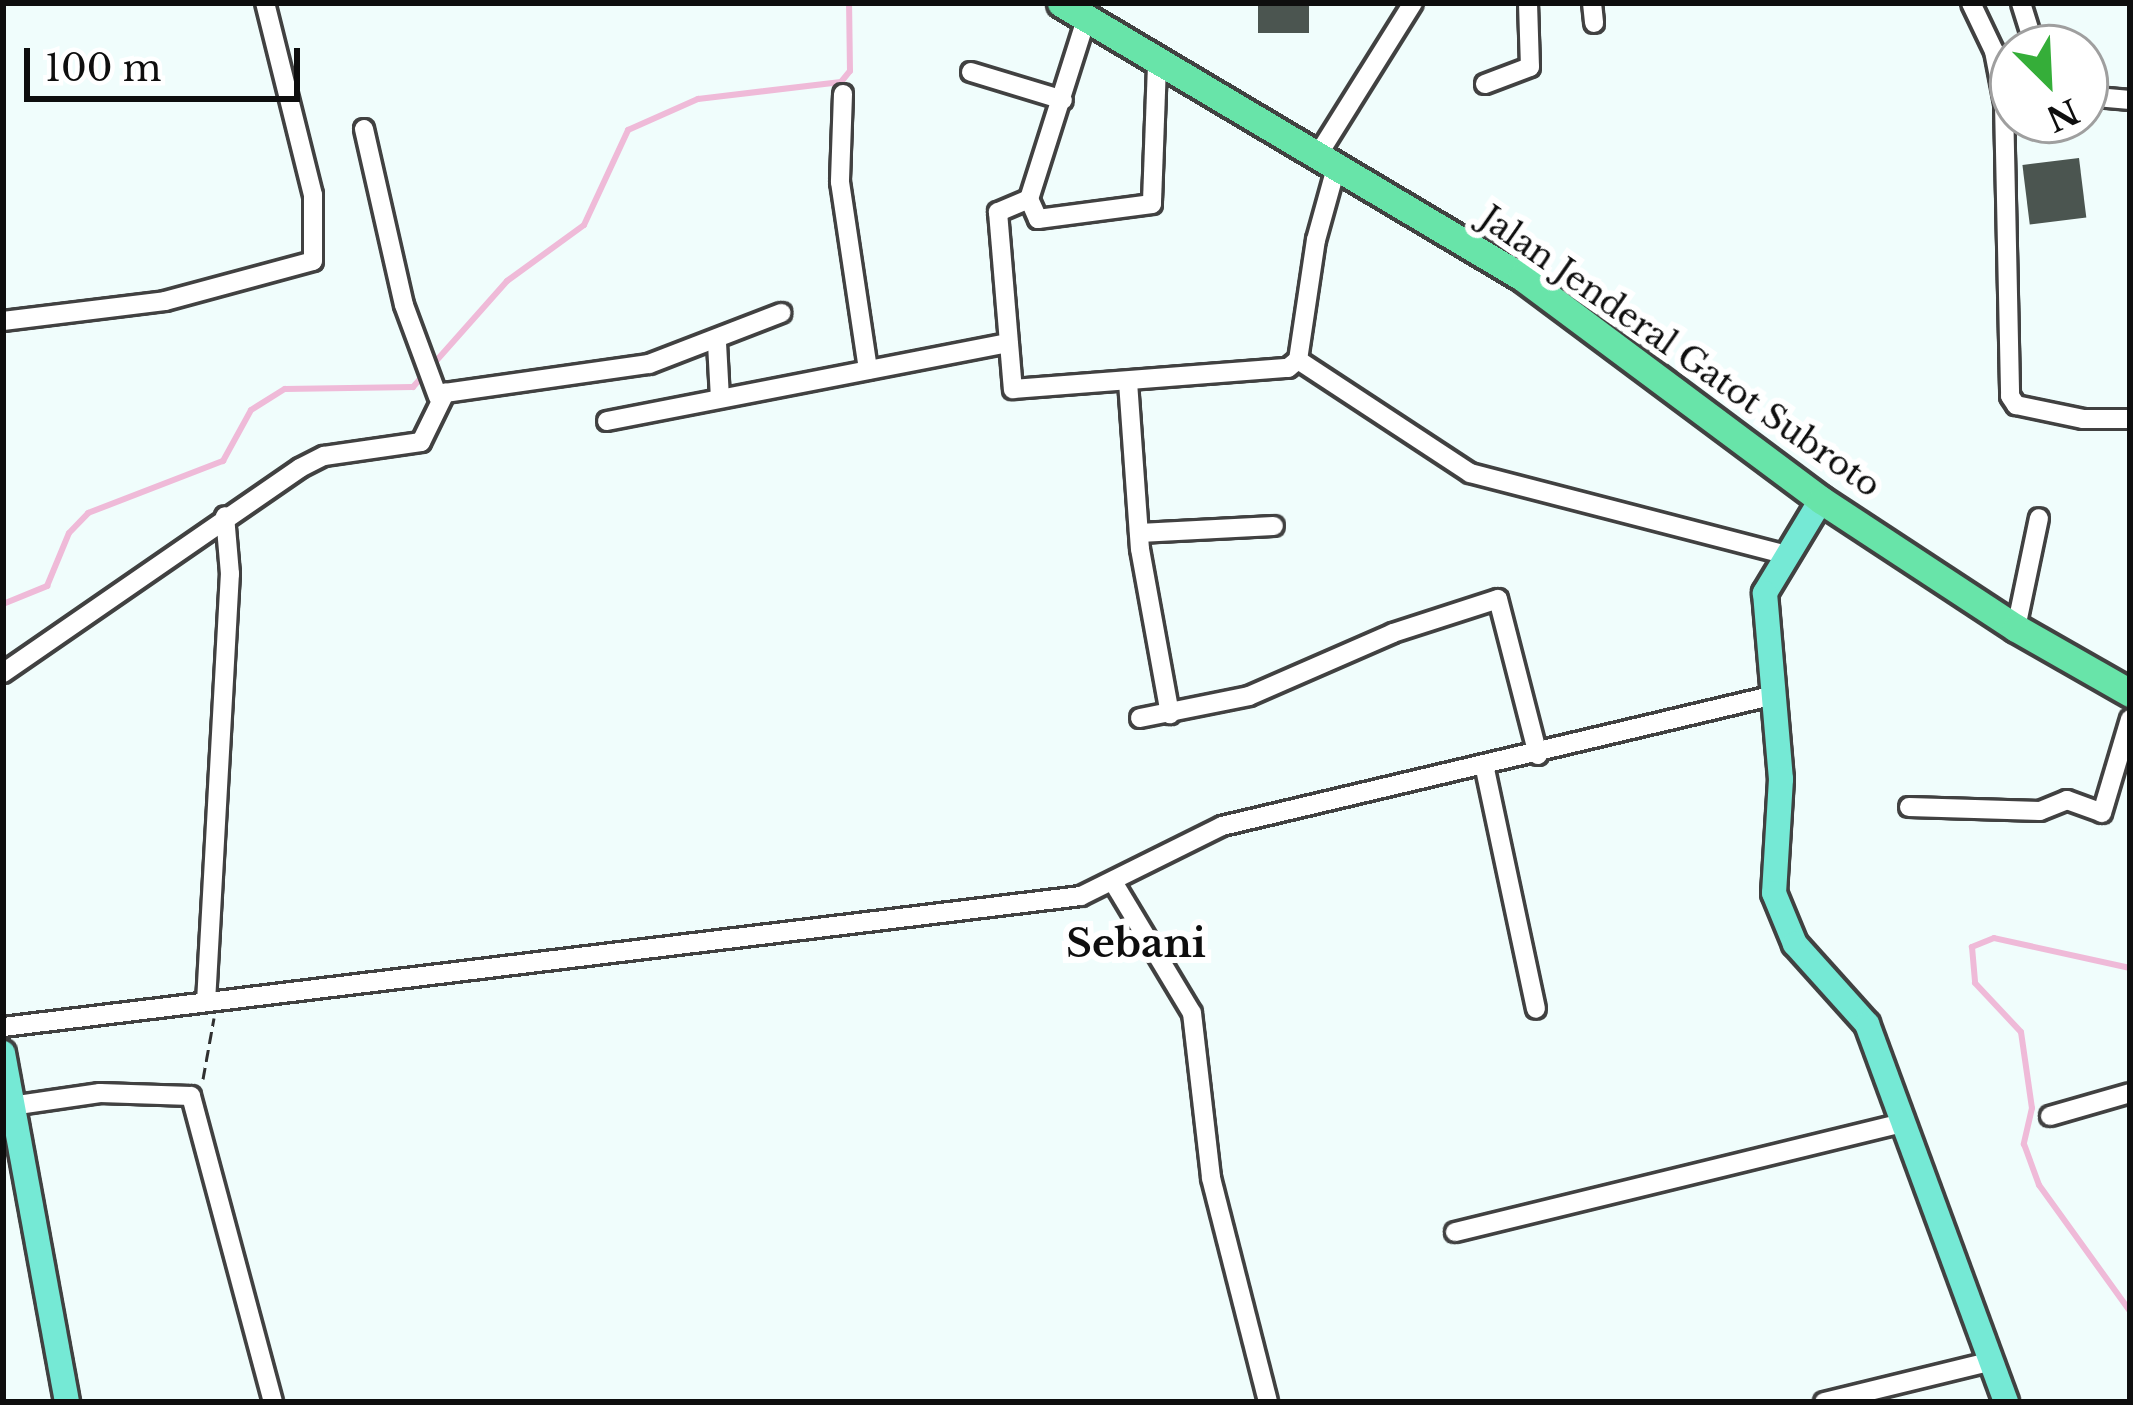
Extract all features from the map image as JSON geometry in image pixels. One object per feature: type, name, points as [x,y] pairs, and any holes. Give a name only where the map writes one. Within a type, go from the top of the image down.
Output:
[{"type":"highway","name":"Jalan Jenderal Gatot Subroto","points":[[1061,3],[1522,277],[1821,500],[2016,628],[2130,692]]},
{"type":"main road","points":[[1821,500],[1783,554],[1764,608],[1781,779],[1770,868],[1779,916],[1859,1010],[2006,1402]]},
{"type":"main road","points":[[3,1053],[9,1145],[68,1402]]},
{"type":"street","points":[[3,321],[165,302],[313,261],[313,195],[265,3]]},
{"type":"street","points":[[1029,199],[1006,204],[996,221],[1016,391],[1288,368],[1298,360],[1326,164],[1413,3]]},
{"type":"street","points":[[1485,84],[1530,67],[1528,3]]},
{"type":"street","points":[[1971,3],[1989,40]]},
{"type":"street","points":[[1086,19],[1029,199],[1038,219],[1152,204],[1157,64]]},
{"type":"street","points":[[971,72],[1063,100]]},
{"type":"street","points":[[843,94],[840,182],[868,370]]},
{"type":"street","points":[[3,674],[225,516],[324,456],[417,444],[435,392],[422,366],[364,129]]},
{"type":"street","points":[[2008,144],[2010,396],[2016,405],[2083,419],[2130,419]]},
{"type":"street","points":[[435,392],[649,364],[718,343],[781,313]]},
{"type":"street","points":[[718,343],[720,398]]},
{"type":"street","points":[[608,421],[1008,343]]},
{"type":"street","points":[[1298,360],[1469,473],[1783,554]]},
{"type":"street","points":[[1128,382],[1139,533],[1170,714]]},
{"type":"street","points":[[211,1001],[228,616],[225,516]]},
{"type":"street","points":[[2016,628],[2039,518]]},
{"type":"street","points":[[1139,533],[1274,526]]},
{"type":"street","points":[[1140,718],[1249,696],[1393,633],[1498,599],[1538,754]]},
{"type":"street","points":[[3,1027],[1081,896],[1115,885],[1185,840],[1222,826],[1485,769],[1775,695]]},
{"type":"street","points":[[1910,807],[2039,811],[2067,800],[2102,813],[2130,719]]},
{"type":"street","points":[[1485,769],[1536,1009]]},
{"type":"street","points":[[1115,885],[1192,1013],[1211,1178],[1268,1402]]},
{"type":"street","points":[[10,1106],[160,1091],[191,1096],[273,1402]]},
{"type":"street","points":[[2050,1116],[2130,1093]]},
{"type":"street","points":[[1455,1232],[1903,1124]]},
{"type":"street","points":[[1824,1402],[1992,1361]]},
{"type":"path","points":[[198,1111],[211,1001]]},
{"type":"building","points":[[1258,3],[1309,3],[1309,33],[1258,33]]},
{"type":"building","points":[[2079,158],[2086,218],[2030,224],[2022,165]]},
{"type":"waterway","points":[[3,604],[47,586],[69,533],[88,513],[223,461],[251,410],[285,389],[413,387],[507,281],[584,225],[628,130],[698,99],[841,82],[850,71],[849,3]]},
{"type":"waterway","points":[[2130,968],[1994,938],[1972,947],[1975,983],[2021,1032],[2032,1108],[2024,1144],[2039,1185],[2130,1311]]},
{"type":"district","name":"Sebani","points":[[1136,944]]}]
